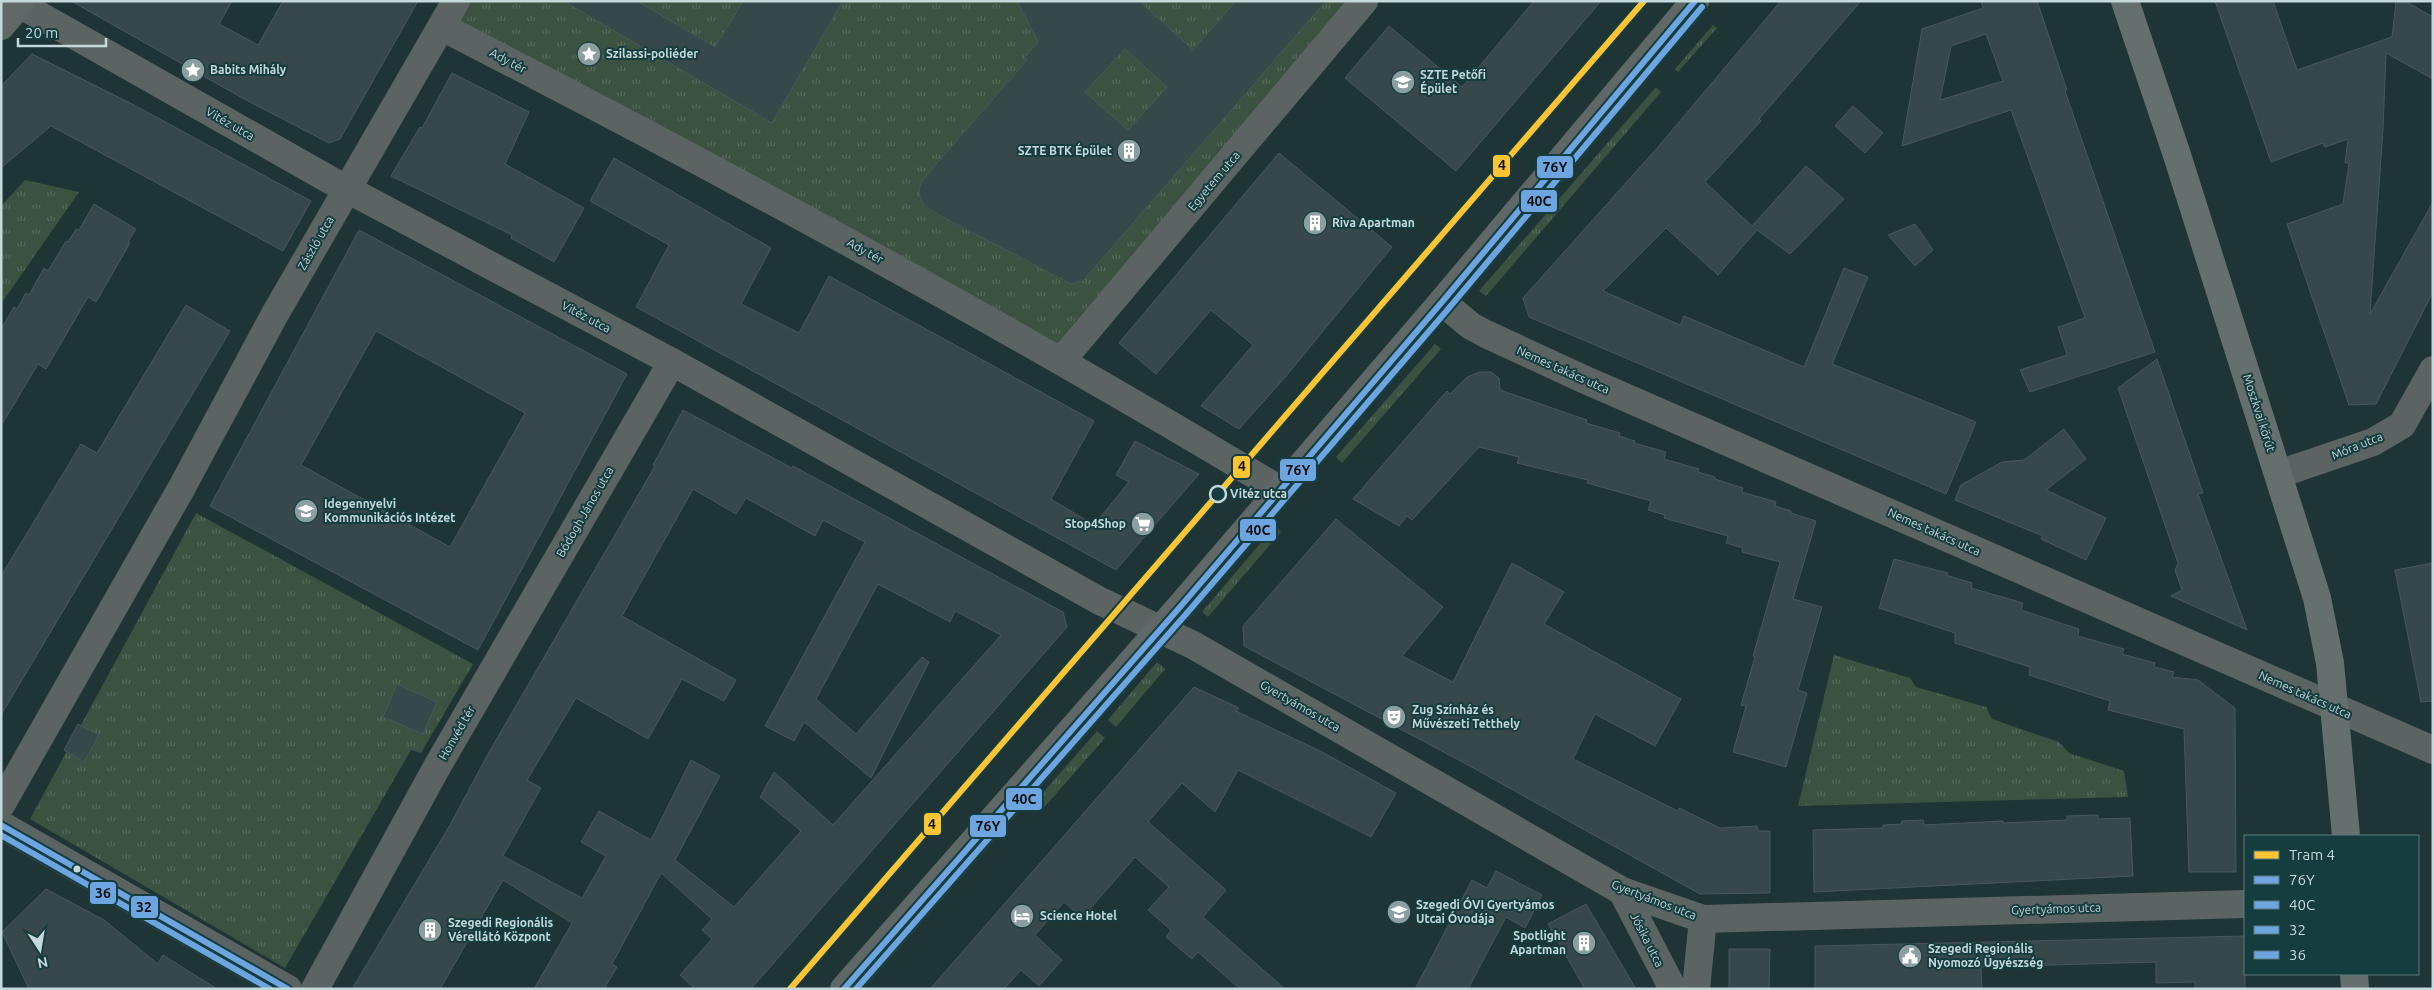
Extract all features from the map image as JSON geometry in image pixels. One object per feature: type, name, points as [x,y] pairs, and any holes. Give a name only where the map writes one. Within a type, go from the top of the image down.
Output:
[{"type":"main road","name":"Moszkvai körút","points":[[2125,1],[2279,474],[2317,598],[2330,663],[2346,835]]},
{"type":"main road","points":[[2354,975],[2355,989]]},
{"type":"street","name":"Zászló utca","points":[[1,806],[181,489],[275,314],[456,1]]},
{"type":"street","name":"Egyetem utca","points":[[1062,360],[1364,1]]},
{"type":"street","points":[[844,989],[1160,630],[1442,302],[1695,1]]},
{"type":"street","points":[[1,26],[19,2]]},
{"type":"street","name":"Vitéz utca","points":[[19,2],[347,189],[672,362],[1100,601],[1160,630]]},
{"type":"street","name":"Ady tér","points":[[442,27],[777,202],[1062,360],[1280,490]]},
{"type":"street","name":"Nemes takács utca","points":[[1442,302],[1478,330],[1581,378],[2433,750]]},
{"type":"street","name":"Bódogh János utca","points":[[498,661],[672,362]]},
{"type":"street","name":"Móra utca","points":[[2279,474],[2373,442],[2402,425],[2433,370]]},
{"type":"street","name":"Gyertyámos utca","points":[[1160,630],[1217,659],[1622,890],[1702,919],[2244,904]]},
{"type":"street","name":"Honvéd tér","points":[[315,989],[498,661]]},
{"type":"street","points":[[1,825],[288,989]]},
{"type":"street","name":"Jósika utca","points":[[1622,890],[1673,989]]},
{"type":"street","points":[[1696,989],[1702,919]]},
{"type":"green space","points":[[457,1],[1363,1],[1062,360],[442,27]]},
{"type":"green space","points":[[1713,25],[1717,28],[1678,72],[1675,69]]},
{"type":"green space","points":[[1656,87],[1661,92],[1486,296],[1479,291]]},
{"type":"green space","points":[[25,180],[79,192],[1,304],[1,206]]},
{"type":"green space","points":[[1435,344],[1441,349],[1342,463],[1336,457]]},
{"type":"green space","points":[[196,513],[473,664],[421,753],[411,750],[285,968],[30,819]]},
{"type":"green space","points":[[1275,526],[1281,532],[1208,617],[1202,612]]},
{"type":"green space","points":[[1834,655],[1910,678],[1916,687],[1986,707],[1992,719],[2059,742],[2069,753],[2124,771],[2128,797],[1798,806]]},
{"type":"green space","points":[[1157,662],[1165,669],[1116,727],[1108,720]]},
{"type":"green space","points":[[1097,731],[1105,738],[1041,811],[1033,804]]},
{"type":"building","points":[[71,1],[232,1],[219,24],[258,45],[283,1],[418,1],[340,139],[329,143],[244,99]]},
{"type":"building","points":[[563,1],[637,1],[715,47],[743,1],[843,1],[772,123]]},
{"type":"building","name":"SZTE BTK Épület","points":[[1017,1],[1139,1],[1193,50],[1236,1],[1326,1],[1083,281],[1071,284],[933,212],[923,204],[920,196],[919,188],[923,179],[1027,60],[1024,58],[1038,42]],"holes":[[[1125,49],[1167,87],[1128,130],[1085,92]]]},
{"type":"building","name":"SZTE Petőfi Épület","points":[[1534,1],[1601,1],[1456,171],[1345,78],[1389,26],[1462,87]]},
{"type":"building","points":[[1781,1],[1861,1],[1759,119],[1761,121],[1705,182],[1752,226],[1806,166],[1844,199],[1790,254],[1757,230],[1718,275],[1666,228],[1603,291],[1680,325],[1684,316],[1804,367],[1844,268],[1868,277],[1832,364],[1976,422],[1946,494],[1529,317],[1523,298],[1658,147]]},
{"type":"building","points":[[1981,1],[2037,1],[2067,90],[2065,91],[2155,352],[2030,392],[2020,370],[2067,355],[2058,327],[2085,318],[2011,110],[1902,146],[1922,29],[1983,8]],"holes":[[[1986,34],[2003,81],[1940,100],[1951,46]]]},
{"type":"building","points":[[2215,1],[2273,1],[2297,70],[2392,37],[2396,1],[2405,1],[2433,17],[2433,79],[2386,53],[2383,129],[2370,314],[2433,202],[2433,292],[2376,404],[2349,405],[2287,224],[2343,204],[2349,163],[2345,163],[2348,139],[2325,147],[2323,143],[2271,162]]},
{"type":"building","points":[[32,54],[134,105],[311,201],[283,251],[51,126],[1,168],[1,86]]},
{"type":"building","points":[[452,73],[529,112],[505,164],[584,208],[554,262],[511,238],[512,235],[391,176],[420,127],[422,128]]},
{"type":"building","points":[[1853,106],[1883,133],[1865,153],[1835,126]]},
{"type":"building","points":[[1279,153],[1392,247],[1287,375],[1239,429],[1201,406],[1253,345],[1211,310],[1156,374],[1119,343]]},
{"type":"building","points":[[614,158],[771,248],[741,304],[799,333],[829,276],[1094,421],[1051,499],[1094,525],[1129,482],[1116,475],[1135,441],[1199,474],[1116,570],[636,307],[669,245],[590,201]]},
{"type":"building","points":[[94,204],[136,229],[96,302],[88,297],[46,369],[38,364],[1,426],[1,329],[14,307],[17,309],[26,293],[29,295],[44,268],[48,271],[66,241],[68,242],[76,229],[79,230]]},
{"type":"building","points":[[1915,224],[1933,250],[1915,266],[1888,235]]},
{"type":"building","points":[[359,230],[627,374],[478,650],[210,506]],"holes":[[[376,331],[525,413],[450,547],[301,465]]]},
{"type":"building","points":[[186,305],[230,331],[1,715],[1,576],[81,444],[97,453]]},
{"type":"building","points":[[2157,359],[2203,493],[2198,494],[2247,630],[2171,596],[2182,590],[2175,570],[2178,563],[2118,388]]},
{"type":"building","points":[[1480,372],[1491,372],[1499,378],[1500,390],[1587,420],[1586,423],[1620,433],[1619,436],[1635,441],[1634,443],[1666,452],[1664,459],[1699,469],[1698,472],[1743,488],[1742,492],[1776,502],[1775,506],[1816,521],[1793,599],[1822,607],[1798,690],[1807,693],[1786,767],[1733,752],[1746,706],[1741,705],[1755,657],[1753,656],[1780,562],[1742,552],[1743,548],[1726,543],[1728,536],[1664,518],[1665,515],[1648,510],[1651,501],[1587,483],[1588,480],[1517,463],[1519,457],[1479,447],[1412,520],[1407,516],[1399,526],[1353,499],[1447,391],[1450,394],[1467,377]]},
{"type":"building","points":[[683,410],[792,468],[793,466],[1063,612],[1067,627],[751,989],[695,989],[680,975],[712,939],[702,930],[712,919],[661,873],[612,964],[617,967],[604,989],[534,989],[572,923],[503,880],[440,989],[352,989],[450,825],[488,754],[655,466],[653,465]],"holes":[[[693,489],[736,514],[746,498],[815,536],[823,520],[865,542],[765,726],[794,741],[804,722],[871,778],[929,662],[922,657],[856,734],[816,699],[878,584],[950,622],[955,611],[1001,635],[833,825],[774,772],[760,797],[801,831],[734,907],[675,860],[720,776],[691,760],[651,840],[599,811],[581,842],[606,856],[582,898],[503,856],[541,788],[527,780],[576,698],[648,739],[682,679],[724,701],[736,680],[622,616]]]},
{"type":"building","points":[[2064,429],[2086,459],[2046,490],[2106,518],[2086,560],[2041,539],[2043,536],[1955,500],[1961,485],[2002,462],[2024,460]]},
{"type":"building","points":[[1336,519],[1443,607],[1402,656],[1453,682],[1512,563],[1564,592],[1544,624],[1681,699],[1655,746],[1595,714],[1573,759],[1678,811],[1679,808],[1720,828],[1757,826],[1758,831],[1770,831],[1770,893],[1700,894],[1468,765],[1244,646],[1243,626]]},
{"type":"building","points":[[1894,559],[1948,573],[1946,575],[1972,583],[1971,588],[2023,603],[2021,610],[2079,629],[2078,636],[2124,649],[2122,654],[2155,663],[2154,667],[2174,672],[2172,677],[2198,680],[2235,708],[2236,872],[2189,872],[2184,729],[2108,710],[2110,701],[2029,675],[2030,667],[1955,643],[1955,633],[1879,608]]},
{"type":"building","points":[[2433,563],[2433,701],[2421,702],[2395,570]]},
{"type":"building","points":[[397,684],[437,702],[423,734],[383,717]]},
{"type":"building","points":[[1194,687],[1239,708],[1236,711],[1322,752],[1396,793],[1371,837],[1238,770],[1215,812],[1182,783],[1148,822],[1226,890],[1203,917],[1285,989],[1240,989],[1198,952],[1192,959],[1166,937],[1171,930],[1148,910],[1169,887],[1135,857],[1082,918],[1064,902],[1035,935],[1062,960],[1039,986],[1021,970],[1004,989],[930,989]]},
{"type":"building","points":[[78,724],[99,735],[84,762],[64,750]]},
{"type":"building","points":[[2098,815],[2098,819],[2130,818],[2133,876],[1814,892],[1813,830],[1883,828],[1883,825],[1901,824],[1902,821],[1923,820],[1924,825],[2003,821],[2003,823],[2067,820],[2067,816]]},
{"type":"building","points":[[1496,871],[1542,895],[1525,928],[1506,917],[1468,989],[1415,989],[1472,880],[1487,888]]},
{"type":"building","points":[[46,889],[104,920],[158,964],[163,955],[217,989],[29,989],[2,932]]},
{"type":"building","name":"Spotlight Apartman","points":[[1586,904],[1636,989],[1585,989],[1548,924]]},
{"type":"building","points":[[2244,936],[2245,989],[2195,989],[2195,982],[2156,983],[2156,962],[1981,967],[1982,989],[1815,989],[1815,946]]},
{"type":"building","points":[[1729,949],[1770,949],[1769,989],[1729,989]]},
{"type":"tram line","name":"4","points":[[790,989],[1644,1]]},
{"type":"transit line","name":"76Y","points":[[844,989],[1180,607],[1442,302],[1695,1]]},
{"type":"transit line","name":"40C","points":[[856,989],[1187,613],[1449,308],[1702,7]]},
{"type":"transit line","name":"32","points":[[1,825],[288,989]]},
{"type":"transit line","name":"36","points":[[1,835],[270,989]]},
{"type":"place","name":"Szilassi-poliéder","points":[[589,54]]},
{"type":"place","name":"Babits Mihály","points":[[193,70]]},
{"type":"place","name":"SZTE Petőfi Épület","points":[[1403,82]]},
{"type":"place","name":"SZTE BTK Épület","points":[[1129,151]]},
{"type":"place","name":"Riva Apartman","points":[[1315,223]]},
{"type":"place","name":"Vitéz utca","points":[[1218,494]]},
{"type":"place","name":"Idegennyelvi Kommunikációs Intézet","points":[[306,511]]},
{"type":"place","name":"Stop4Shop","points":[[1143,524]]},
{"type":"place","name":"Zug Színház és Művészeti Tetthely","points":[[1394,717]]},
{"type":"place","name":"Szegedi ÓVI Gyertyámos Utcai Óvodája","points":[[1399,912]]},
{"type":"place","name":"Science Hotel","points":[[1022,916]]},
{"type":"place","name":"Szegedi Regionális Vérellátó Központ","points":[[430,930]]},
{"type":"place","name":"Spotlight Apartman","points":[[1584,943]]},
{"type":"place","name":"Szegedi Regionális Nyomozó Ügyészség","points":[[1910,956]]}]
